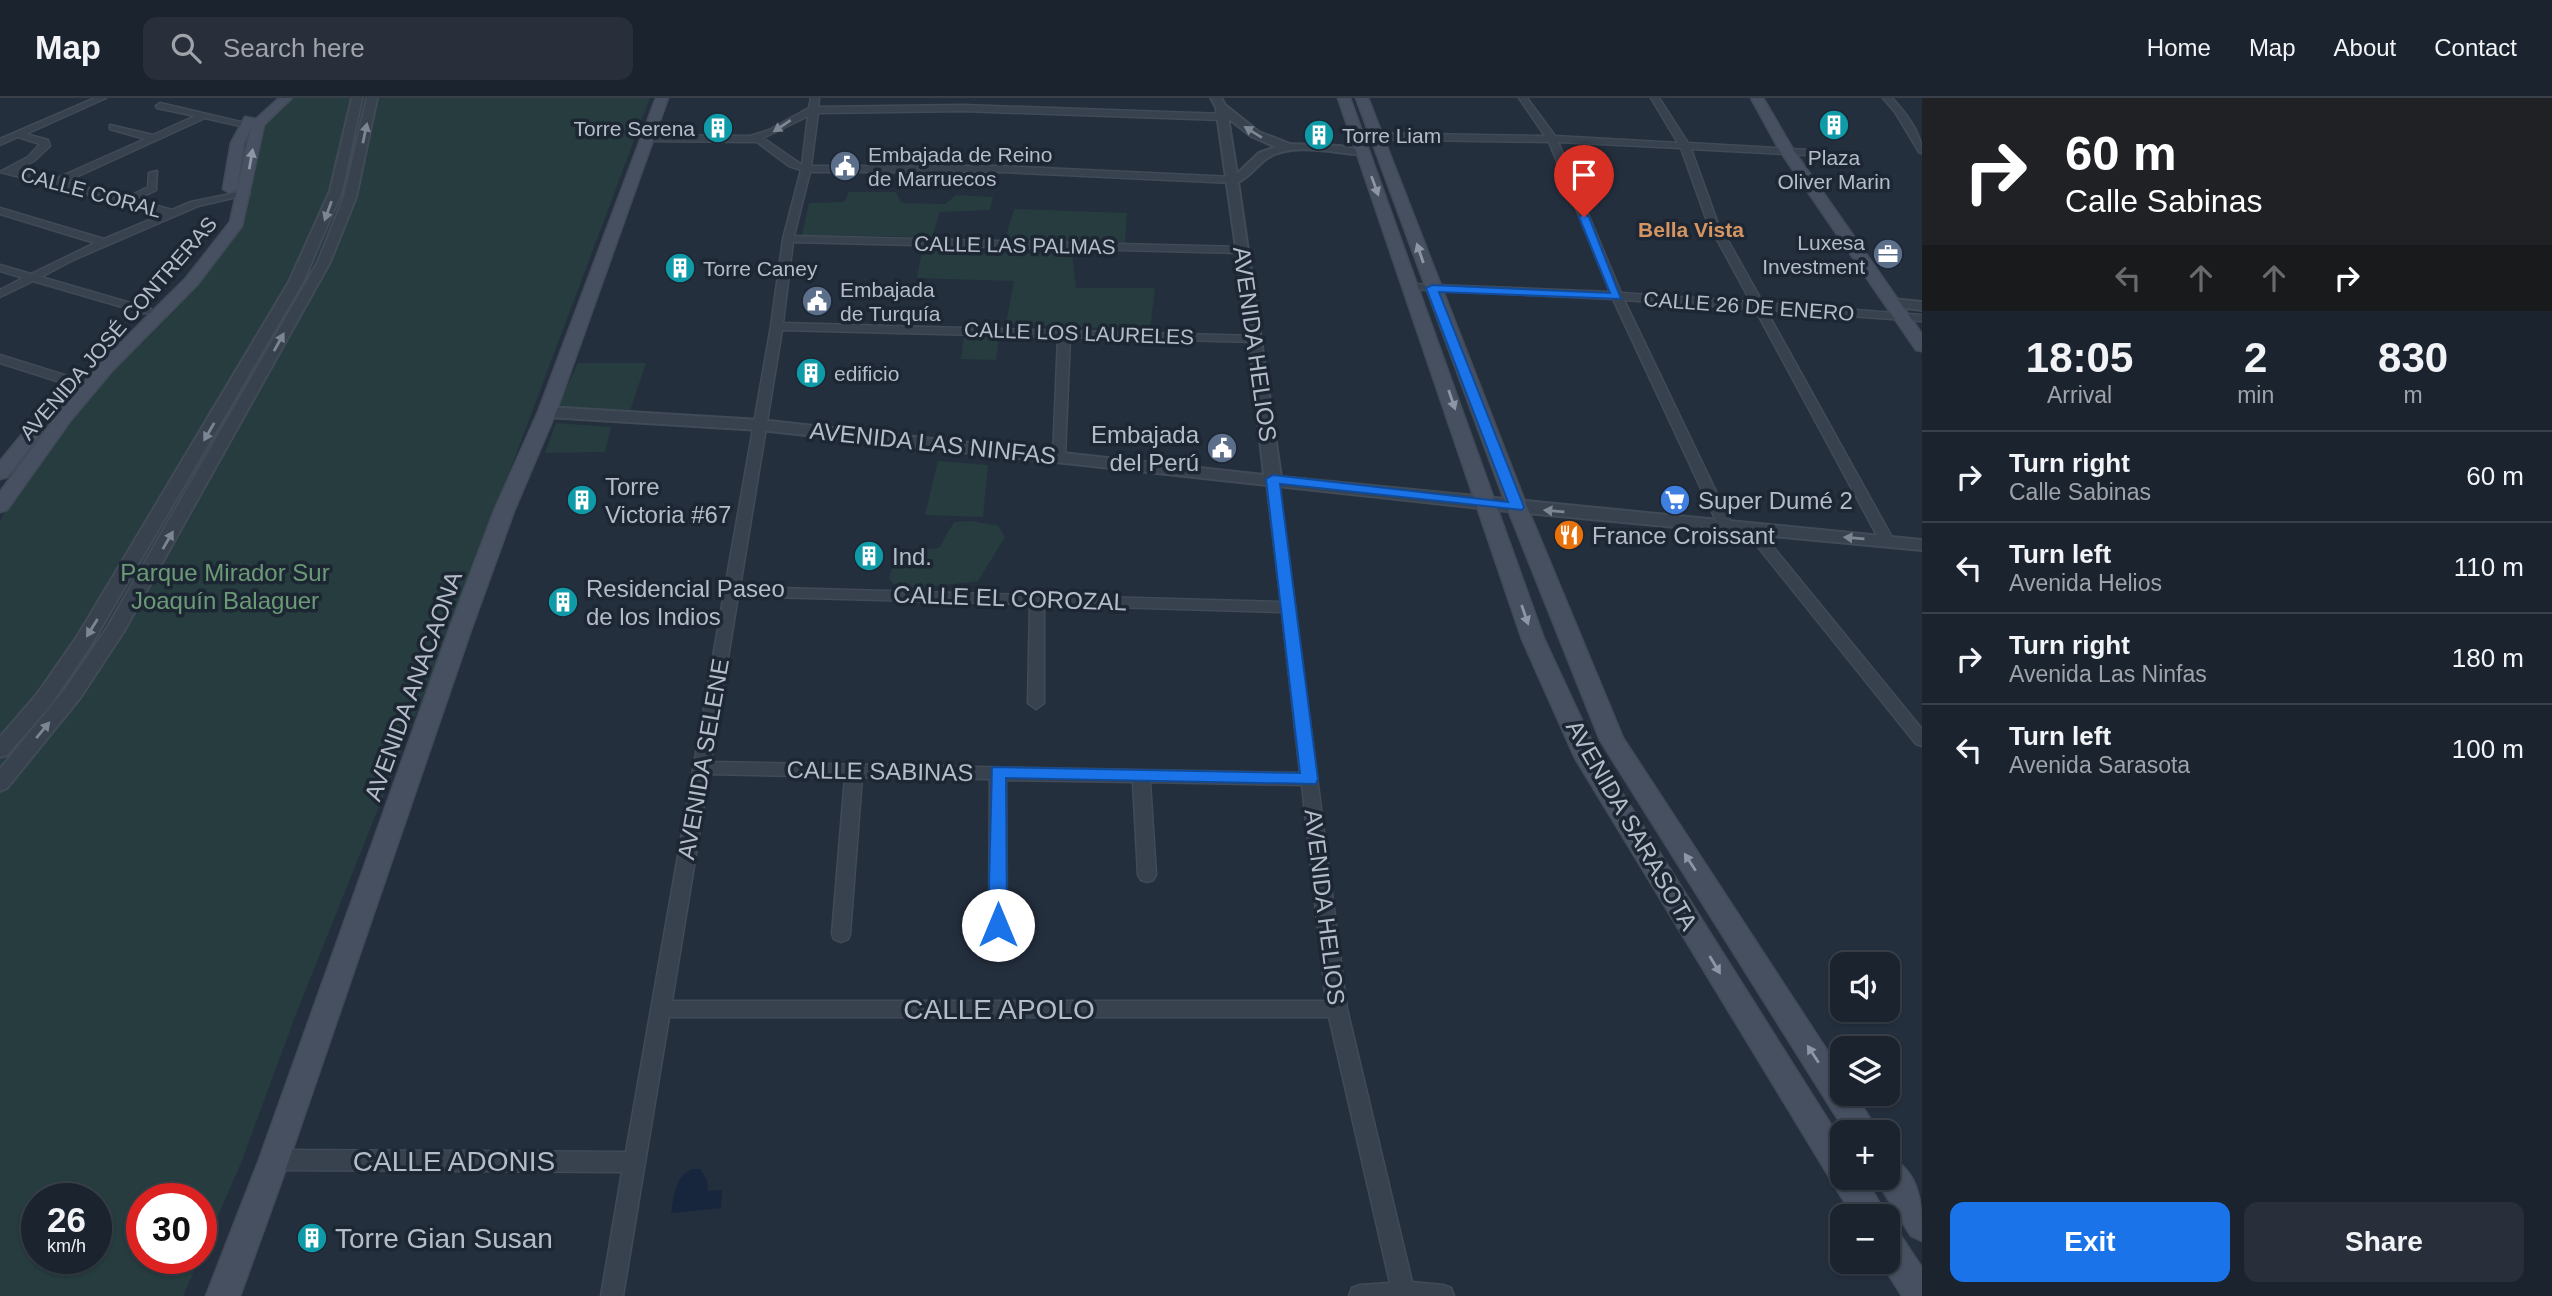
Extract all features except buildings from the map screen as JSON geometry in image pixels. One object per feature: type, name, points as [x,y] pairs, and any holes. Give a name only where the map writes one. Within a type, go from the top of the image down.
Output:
[{"type":"main road","name":"AVENIDA JOSÉ CONTRERAS","points":[[3,497],[81,385],[208,262],[237,223],[236,151],[246,124],[273,98]]},
{"type":"main road","name":"AVENIDA JOSÉ CONTRERAS","points":[[0,473],[184,274],[220,226],[237,195],[258,124],[286,98]]},
{"type":"main road","name":"AVENIDA ANACAONA","points":[[223,1296],[274,1160],[461,627],[504,511],[547,412],[662,98]]},
{"type":"main road","name":"AVENIDA SARASOTA","points":[[1344,98],[1365,141],[1421,288],[1517,507],[1612,740],[1855,1120]]},
{"type":"main road","name":"AVENIDA SARASOTA","points":[[1362,98],[1365,141]]},
{"type":"main road","points":[[1756,98],[1787,151],[1892,303],[1915,314]]},
{"type":"main road","points":[[1771,98],[1915,314],[1922,345]]},
{"type":"main road","name":"AVENIDA SARASOTA","points":[[1421,288],[1486,503],[1533,639],[1587,758],[1830,1151]]},
{"type":"main road","points":[[1900,1190],[1922,1225]]},
{"type":"main road","points":[[1900,1263],[1921,1296]]},
{"type":"street","points":[[0,142],[103,98]]},
{"type":"street","points":[[0,750],[45,698],[83,641],[233,391],[315,244],[340,177],[357,98]]},
{"type":"street","points":[[0,783],[73,693],[115,631],[324,262],[356,178],[372,98]]},
{"type":"street","name":"AVENIDA SELENE","points":[[612,1296],[777,326],[788,239],[806,169],[815,98]]},
{"type":"street","points":[[1522,98],[1552,139],[1617,296],[1727,527]]},
{"type":"street","points":[[1655,98],[1671,119],[1685,146],[1712,222],[1887,541]]},
{"type":"street","points":[[1887,98],[1899,111],[1922,150]]},
{"type":"street","points":[[159,106],[246,124]]},
{"type":"street","points":[[750,138],[772,132],[813,110],[1220,108],[1255,134],[1290,148]]},
{"type":"street","name":"AVENIDA HELIOS","points":[[1220,108],[1256,339],[1337,1009],[1404,1295]]},
{"type":"street","points":[[57,181],[203,116]]},
{"type":"street","points":[[113,127],[153,138]]},
{"type":"street","points":[[0,131],[45,142],[45,146],[31,159],[5,172]]},
{"type":"street","points":[[648,138],[750,138],[769,142],[792,165],[806,169],[1002,169],[1233,180],[1247,172],[1266,153],[1365,141],[1552,139],[1806,152]]},
{"type":"street","name":"CALLE CORAL","points":[[5,172],[57,181],[172,213]]},
{"type":"street","points":[[127,201],[153,188],[154,173]]},
{"type":"street","points":[[0,294],[30,277],[172,213],[237,195]]},
{"type":"street","points":[[0,211],[106,243]]},
{"type":"street","name":"CALLE LAS PALMAS","points":[[788,239],[1242,250]]},
{"type":"street","points":[[0,268],[147,312]]},
{"type":"street","name":"CALLE 26 DE ENERO","points":[[1421,288],[1617,296],[1761,307],[1915,314]]},
{"type":"street","name":"CALLE LOS LAURELES","points":[[777,326],[1256,339]]},
{"type":"street","points":[[1059,456],[1064,332]]},
{"type":"street","points":[[0,359],[81,385]]},
{"type":"street","points":[[233,391],[253,390]]},
{"type":"street","name":"AVENIDA LAS NINFAS","points":[[547,412],[760,425],[1517,507],[1922,545]]},
{"type":"street","points":[[1751,529],[1922,740]]},
{"type":"street","name":"CALLE EL COROZAL","points":[[732,591],[1288,607]]},
{"type":"street","points":[[1036,703],[1037,598]]},
{"type":"street","name":"CALLE SABINAS","points":[[702,768],[1310,779]]},
{"type":"street","points":[[841,934],[854,771]]},
{"type":"street","points":[[998,772],[998,925]]},
{"type":"street","points":[[1141,776],[1147,875]]},
{"type":"street","name":"CALLE APOLO","points":[[661,1009],[1337,1009]]},
{"type":"street","name":"CALLE ADONIS","points":[[274,1160],[635,1163]]},
{"type":"street","points":[[1360,1296],[1443,1296]]},
{"type":"green space","name":"Parque Mirador Sur Joaquín Balaguer","points":[[290,98],[650,98],[451,627],[217,1218],[217,1183],[126,1183],[126,1274],[193,1274],[183,1296],[0,1296],[0,521],[12,499],[72,415],[243,222],[262,127]]},
{"type":"green space","points":[[849,192],[896,192],[901,203],[945,204],[956,195],[993,197],[990,210],[940,212],[932,237],[802,235],[809,203],[844,202]]},
{"type":"green space","points":[[1014,209],[1127,213],[1125,243],[1005,239]]},
{"type":"green space","points":[[922,250],[1072,254],[1076,288],[1155,288],[1150,330],[1006,324],[1014,281],[917,278]]},
{"type":"green space","points":[[964,336],[999,336],[996,360],[961,359]]},
{"type":"green space","points":[[578,363],[646,363],[630,411],[557,407]]},
{"type":"green space","points":[[556,423],[611,427],[605,452],[545,453]]},
{"type":"green space","points":[[938,461],[988,465],[983,517],[925,515]]},
{"type":"green space","points":[[972,521],[998,526],[1005,537],[978,581],[920,588],[897,587],[889,579],[895,563],[901,558],[914,552],[939,548],[954,522]]},
{"type":"water","points":[[692,1169],[700,1169],[707,1180],[708,1191],[722,1190],[721,1208],[671,1213],[678,1182]]},
{"type":"place","name":"Plaza Oliver Marin","points":[[1834,125]]},
{"type":"place","name":"Torre Serena","points":[[718,128]]},
{"type":"place","name":"Torre Liam","points":[[1319,135]]},
{"type":"place","name":"Embajada de Reino de Marruecos","points":[[845,166]]},
{"type":"place","name":"Luxesa Investment","points":[[1888,254]]},
{"type":"place","name":"Torre Caney","points":[[680,268]]},
{"type":"place","name":"Embajada de Turquía","points":[[817,301]]},
{"type":"place","name":"edificio","points":[[811,373]]},
{"type":"place","name":"Embajada del Perú","points":[[1222,448]]},
{"type":"place","name":"Torre Victoria #67","points":[[582,500]]},
{"type":"place","name":"Super Dumé 2","points":[[1675,500]]},
{"type":"place","name":"France Croissant","points":[[1569,535]]},
{"type":"place","name":"Ind.","points":[[869,556]]},
{"type":"place","name":"Residencial Paseo de los Indios","points":[[563,602]]},
{"type":"place","name":"Torre Gian Susan","points":[[312,1238]]},
{"type":"district","name":"Bella Vista","points":[[1691,229]]},
{"type":"route","points":[[998,925],[998,772],[1310,779],[1273,479],[1517,507],[1432,288],[1617,296],[1584,217]]}]
